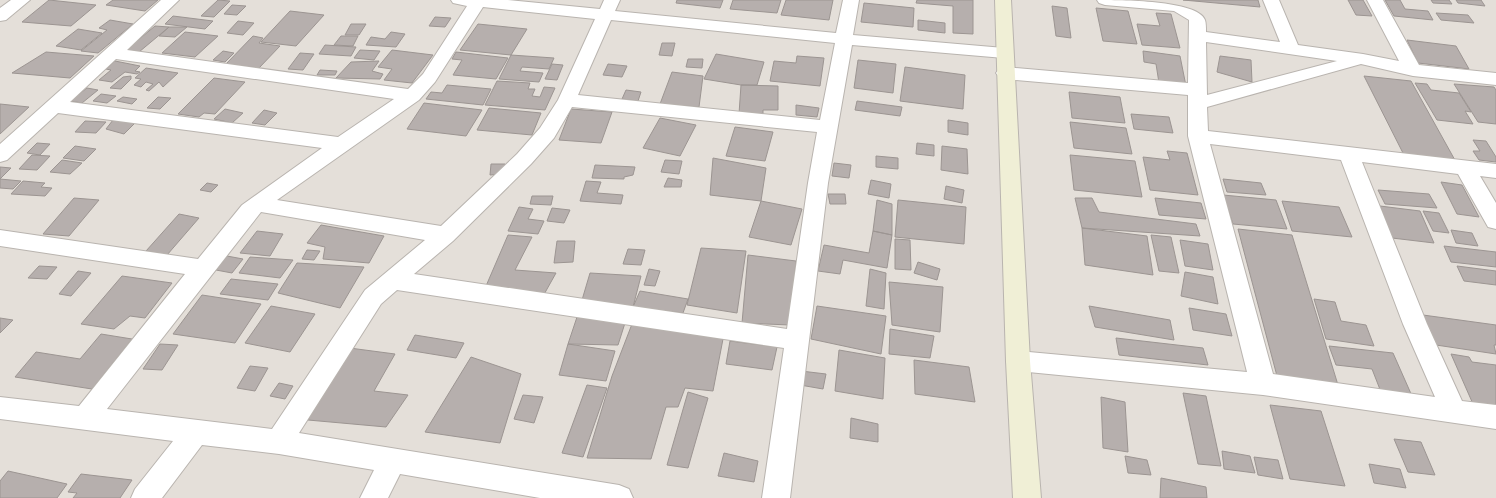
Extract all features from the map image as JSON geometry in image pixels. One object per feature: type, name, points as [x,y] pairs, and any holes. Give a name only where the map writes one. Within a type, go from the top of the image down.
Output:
[{"type":"main road","points":[[1003,0],[1018,361],[1027,498]]},
{"type":"street","points":[[0,16],[22,0]]},
{"type":"street","points":[[0,155],[171,0]]},
{"type":"street","points":[[776,498],[796,340],[828,126],[851,0]]},
{"type":"street","points":[[1105,0],[1160,2],[1177,6],[1188,11],[1197,19],[1198,136],[1263,384]]},
{"type":"street","points":[[1271,0],[1291,49]]},
{"type":"street","points":[[1375,0],[1413,70]]},
{"type":"street","points":[[85,418],[201,268],[249,210],[341,144],[412,96],[429,78],[472,1],[609,8],[844,39],[1005,63],[1198,97],[1363,59]]},
{"type":"street","points":[[279,442],[339,347],[373,297],[424,255],[524,159],[547,133],[566,100],[609,8]]},
{"type":"street","points":[[1197,36],[1363,59],[1413,70],[1496,79]]},
{"type":"street","points":[[111,53],[412,96]]},
{"type":"street","points":[[566,100],[828,126]]},
{"type":"street","points":[[54,106],[341,144]]},
{"type":"street","points":[[1198,136],[1496,171]]},
{"type":"street","points":[[1349,154],[1415,324],[1454,411]]},
{"type":"street","points":[[1465,168],[1496,221]]},
{"type":"street","points":[[257,204],[445,235]]},
{"type":"street","points":[[0,238],[201,268]]},
{"type":"street","points":[[392,280],[796,340]]},
{"type":"street","points":[[1018,361],[1263,384],[1496,417]]},
{"type":"street","points":[[0,408],[279,442],[619,498]]},
{"type":"street","points":[[145,498],[196,432]]},
{"type":"street","points":[[374,498],[393,461]]},
{"type":"building","points":[[49,0],[96,5],[71,26],[22,22]]},
{"type":"building","points":[[113,0],[158,0],[145,11],[106,5]]},
{"type":"building","points":[[218,0],[230,1],[214,17],[201,16]]},
{"type":"building","points":[[677,0],[723,0],[720,8],[676,3]]},
{"type":"building","points":[[733,0],[781,0],[777,13],[730,9]]},
{"type":"building","points":[[786,0],[833,0],[829,20],[781,15]]},
{"type":"building","points":[[917,0],[973,0],[973,34],[953,33],[953,6],[916,3]]},
{"type":"building","points":[[1183,0],[1258,0],[1260,7]]},
{"type":"building","points":[[1348,0],[1363,0],[1372,16],[1356,15]]},
{"type":"building","points":[[1385,0],[1400,0],[1405,9],[1428,11],[1433,20],[1394,16]]},
{"type":"building","points":[[1431,0],[1449,0],[1452,4],[1433,3]]},
{"type":"building","points":[[1456,0],[1481,0],[1485,6],[1458,3]]},
{"type":"building","points":[[864,3],[914,8],[913,27],[861,22]]},
{"type":"building","points":[[232,5],[246,6],[237,15],[224,14]]},
{"type":"building","points":[[1052,6],[1067,8],[1071,38],[1056,36]]},
{"type":"building","points":[[1096,8],[1128,11],[1137,44],[1103,41]]},
{"type":"building","points":[[290,11],[324,15],[296,46],[261,42]]},
{"type":"building","points":[[1156,13],[1171,14],[1180,48],[1142,45],[1137,24],[1160,26]]},
{"type":"building","points":[[1436,13],[1468,15],[1474,23],[1441,20]]},
{"type":"building","points":[[173,16],[213,21],[205,29],[165,24]]},
{"type":"building","points":[[435,17],[451,18],[445,27],[429,26]]},
{"type":"building","points":[[110,20],[133,24],[98,53],[81,51],[107,30],[99,28]]},
{"type":"building","points":[[918,20],[945,23],[945,33],[918,30]]},
{"type":"building","points":[[238,21],[254,23],[243,35],[227,33]]},
{"type":"building","points":[[351,24],[366,24],[359,35],[345,35]]},
{"type":"building","points":[[478,24],[527,29],[511,55],[460,50]]},
{"type":"building","points":[[155,26],[169,27],[139,52],[126,50]]},
{"type":"building","points":[[169,27],[187,27],[175,37],[159,36]]},
{"type":"building","points":[[78,29],[102,33],[81,50],[56,46]]},
{"type":"building","points":[[185,32],[218,36],[195,57],[162,53]]},
{"type":"building","points":[[391,32],[405,34],[396,47],[366,45],[371,37],[385,39]]},
{"type":"building","points":[[253,36],[263,38],[259,43],[280,46],[259,68],[226,64]]},
{"type":"building","points":[[341,36],[358,36],[353,46],[334,45]]},
{"type":"building","points":[[1407,40],[1456,46],[1469,69],[1418,63]]},
{"type":"building","points":[[662,43],[675,43],[672,56],[659,55]]},
{"type":"building","points":[[325,45],[356,47],[351,56],[319,54]]},
{"type":"building","points":[[360,50],[380,51],[374,60],[354,58]]},
{"type":"building","points":[[392,50],[433,55],[412,83],[384,80],[392,69],[378,67]]},
{"type":"building","points":[[223,51],[234,53],[225,62],[213,60]]},
{"type":"building","points":[[1143,51],[1180,56],[1186,86],[1159,83],[1156,64],[1144,62]]},
{"type":"building","points":[[46,52],[94,56],[70,78],[12,73]]},
{"type":"building","points":[[456,52],[508,58],[496,79],[453,75],[462,60],[452,59]]},
{"type":"building","points":[[300,53],[314,54],[303,70],[288,69]]},
{"type":"building","points":[[716,54],[764,62],[757,85],[741,85],[704,79]]},
{"type":"building","points":[[511,55],[554,58],[549,69],[522,67],[520,71],[543,73],[539,82],[499,79]]},
{"type":"building","points":[[797,56],[824,58],[820,86],[770,81],[774,61],[796,63]]},
{"type":"building","points":[[1220,56],[1251,60],[1252,82],[1217,72]]},
{"type":"building","points":[[688,59],[703,59],[702,68],[686,67]]},
{"type":"building","points":[[858,60],[896,64],[893,93],[854,88]]},
{"type":"building","points":[[115,61],[140,66],[135,71],[140,72],[137,74],[125,72],[112,82],[99,80],[111,70],[106,69]]},
{"type":"building","points":[[379,61],[372,71],[383,74],[380,79],[336,78],[351,62]]},
{"type":"building","points":[[552,64],[563,65],[557,80],[545,79]]},
{"type":"building","points":[[608,64],[627,66],[622,77],[603,75]]},
{"type":"building","points":[[905,67],[965,75],[963,109],[900,101]]},
{"type":"building","points":[[146,68],[178,73],[163,87],[159,82],[149,91],[146,90],[153,84],[146,82],[141,87],[134,85],[141,79],[135,78]]},
{"type":"building","points":[[320,70],[337,71],[335,75],[317,75]]},
{"type":"building","points":[[672,72],[703,76],[699,107],[660,104]]},
{"type":"building","points":[[131,76],[131,79],[121,89],[110,88],[123,77]]},
{"type":"building","points":[[1364,76],[1411,81],[1456,162],[1405,157]]},
{"type":"building","points":[[214,78],[245,82],[215,114],[204,113],[199,117],[178,114]]},
{"type":"building","points":[[497,81],[530,83],[528,89],[535,89],[532,96],[540,97],[544,87],[555,88],[545,110],[485,105]]},
{"type":"building","points":[[1415,83],[1427,84],[1431,90],[1459,93],[1471,112],[1465,111],[1473,124],[1437,120]]},
{"type":"building","points":[[1454,84],[1494,87],[1496,90],[1496,124],[1478,122]]},
{"type":"building","points":[[447,85],[491,89],[483,105],[426,99],[431,92],[442,93]]},
{"type":"building","points":[[741,85],[778,86],[778,110],[763,110],[763,115],[739,114]]},
{"type":"building","points":[[87,88],[98,90],[82,103],[70,101]]},
{"type":"building","points":[[626,90],[641,92],[638,101],[622,99]]},
{"type":"building","points":[[1069,92],[1120,97],[1125,123],[1072,118]]},
{"type":"building","points":[[101,94],[116,96],[107,103],[93,101]]},
{"type":"building","points":[[123,97],[137,99],[132,104],[117,101]]},
{"type":"building","points":[[158,97],[171,98],[160,109],[147,108]]},
{"type":"building","points":[[857,101],[902,107],[900,116],[855,110]]},
{"type":"building","points":[[424,103],[482,110],[466,136],[407,129]]},
{"type":"building","points":[[0,104],[29,107],[0,134]]},
{"type":"building","points":[[796,105],[819,108],[817,117],[796,115]]},
{"type":"building","points":[[489,108],[541,113],[532,135],[477,130]]},
{"type":"building","points":[[225,109],[243,113],[232,123],[214,119]]},
{"type":"building","points":[[571,109],[612,112],[601,143],[559,140]]},
{"type":"building","points":[[264,110],[277,113],[265,125],[252,123]]},
{"type":"building","points":[[1131,114],[1169,117],[1173,133],[1134,129]]},
{"type":"building","points":[[660,118],[696,125],[680,156],[643,148]]},
{"type":"building","points":[[113,120],[135,123],[124,134],[106,129]]},
{"type":"building","points":[[948,120],[968,123],[968,135],[948,132]]},
{"type":"building","points":[[85,121],[106,122],[96,133],[75,132]]},
{"type":"building","points":[[1070,122],[1126,128],[1132,154],[1074,148]]},
{"type":"building","points":[[735,127],[773,132],[765,161],[726,156]]},
{"type":"building","points":[[1473,140],[1486,141],[1496,157],[1496,162],[1479,160],[1473,151],[1480,151]]},
{"type":"building","points":[[37,143],[50,144],[40,155],[27,153]]},
{"type":"building","points":[[917,143],[934,145],[934,156],[916,154]]},
{"type":"building","points":[[75,146],[96,149],[84,161],[63,158]]},
{"type":"building","points":[[942,146],[967,149],[968,174],[941,170]]},
{"type":"building","points":[[1167,151],[1187,153],[1198,195],[1150,190],[1143,157],[1170,160]]},
{"type":"building","points":[[32,155],[50,156],[37,170],[19,169]]},
{"type":"building","points":[[1070,155],[1135,161],[1142,197],[1074,190]]},
{"type":"building","points":[[876,156],[898,158],[898,169],[876,167]]},
{"type":"building","points":[[713,158],[766,168],[761,201],[710,195]]},
{"type":"building","points":[[62,160],[82,163],[70,174],[50,172]]},
{"type":"building","points":[[665,160],[682,161],[679,174],[661,172]]},
{"type":"building","points":[[834,163],[851,165],[849,178],[832,176]]},
{"type":"building","points":[[491,164],[505,164],[503,174],[490,175]]},
{"type":"building","points":[[595,165],[635,167],[633,175],[624,177],[624,179],[592,178]]},
{"type":"building","points":[[0,167],[11,168],[0,179]]},
{"type":"building","points":[[668,178],[682,180],[681,187],[664,187]]},
{"type":"building","points":[[0,179],[21,181],[13,189],[0,188]]},
{"type":"building","points":[[1223,179],[1261,183],[1266,195],[1227,192]]},
{"type":"building","points":[[871,180],[891,184],[889,198],[868,194]]},
{"type":"building","points":[[23,181],[45,183],[41,187],[52,188],[45,196],[11,194]]},
{"type":"building","points":[[586,181],[601,182],[597,193],[623,195],[621,204],[580,201]]},
{"type":"building","points":[[1441,182],[1462,185],[1479,217],[1457,214]]},
{"type":"building","points":[[207,183],[218,185],[211,192],[200,190]]},
{"type":"building","points":[[946,186],[964,190],[962,203],[944,199]]},
{"type":"building","points":[[1378,190],[1429,194],[1437,208],[1385,204]]},
{"type":"building","points":[[828,194],[845,194],[846,204],[830,204]]},
{"type":"building","points":[[1223,195],[1276,200],[1287,229],[1233,224]]},
{"type":"building","points":[[532,196],[553,196],[551,205],[530,204]]},
{"type":"building","points":[[74,198],[99,200],[69,236],[43,234]]},
{"type":"building","points":[[1075,198],[1092,198],[1099,212],[1196,224],[1200,236],[1082,228]]},
{"type":"building","points":[[1155,198],[1201,203],[1206,219],[1159,215]]},
{"type":"building","points":[[877,200],[892,204],[892,235],[873,231]]},
{"type":"building","points":[[898,200],[966,207],[964,244],[895,237]]},
{"type":"building","points":[[761,201],[802,209],[791,245],[749,237]]},
{"type":"building","points":[[1282,201],[1339,207],[1352,237],[1292,231]]},
{"type":"building","points":[[1380,206],[1420,211],[1434,243],[1392,238]]},
{"type":"building","points":[[519,207],[533,209],[528,219],[544,221],[538,234],[508,231]]},
{"type":"building","points":[[552,208],[570,210],[564,223],[547,221]]},
{"type":"building","points":[[1423,211],[1439,213],[1449,233],[1433,231]]},
{"type":"building","points":[[179,214],[199,218],[167,255],[146,251]]},
{"type":"building","points":[[321,225],[384,236],[369,263],[323,259],[325,247],[307,243]]},
{"type":"building","points":[[1082,228],[1147,236],[1153,275],[1085,265]]},
{"type":"building","points":[[1238,229],[1292,235],[1338,385],[1277,376]]},
{"type":"building","points":[[1451,230],[1472,233],[1478,246],[1456,243]]},
{"type":"building","points":[[257,231],[283,234],[270,256],[240,253]]},
{"type":"building","points":[[873,231],[892,235],[887,268],[843,260],[840,274],[818,271],[824,245],[869,253]]},
{"type":"building","points":[[508,235],[532,237],[515,270],[556,273],[542,298],[486,286]]},
{"type":"building","points":[[1151,235],[1171,237],[1179,273],[1159,271]]},
{"type":"building","points":[[895,239],[910,240],[911,270],[895,269]]},
{"type":"building","points":[[1180,240],[1208,244],[1213,270],[1185,266]]},
{"type":"building","points":[[557,241],[575,241],[573,262],[554,263]]},
{"type":"building","points":[[1444,246],[1496,252],[1496,267],[1451,262]]},
{"type":"building","points":[[701,248],[746,251],[737,313],[687,305]]},
{"type":"building","points":[[628,249],[645,250],[641,265],[623,264]]},
{"type":"building","points":[[307,250],[320,251],[314,260],[302,259]]},
{"type":"building","points":[[748,255],[796,261],[790,325],[742,323]]},
{"type":"building","points":[[227,256],[243,259],[232,273],[216,270]]},
{"type":"building","points":[[250,257],[293,260],[280,278],[239,273]]},
{"type":"building","points":[[918,262],[940,269],[937,280],[914,273]]},
{"type":"building","points":[[297,263],[364,267],[340,308],[278,293]]},
{"type":"building","points":[[39,266],[57,267],[47,279],[28,278]]},
{"type":"building","points":[[1457,266],[1496,271],[1496,285],[1464,281]]},
{"type":"building","points":[[649,269],[660,271],[655,286],[644,285]]},
{"type":"building","points":[[870,269],[886,273],[884,309],[866,306]]},
{"type":"building","points":[[78,271],[91,273],[71,296],[59,294]]},
{"type":"building","points":[[1185,272],[1213,277],[1218,304],[1181,296]]},
{"type":"building","points":[[590,273],[641,276],[633,307],[582,300]]},
{"type":"building","points":[[122,276],[172,283],[145,318],[130,316],[114,329],[81,324]]},
{"type":"building","points":[[231,279],[278,284],[268,300],[220,294]]},
{"type":"building","points":[[889,282],[943,287],[940,332],[892,325]]},
{"type":"building","points":[[640,291],[688,299],[683,313],[633,307]]},
{"type":"building","points":[[202,295],[261,304],[235,343],[173,334]]},
{"type":"building","points":[[1314,299],[1335,302],[1341,321],[1366,325],[1374,346],[1326,339]]},
{"type":"building","points":[[271,306],[315,314],[290,352],[245,343]]},
{"type":"building","points":[[817,306],[886,316],[881,354],[811,339]]},
{"type":"building","points":[[1089,306],[1170,320],[1174,340],[1095,327]]},
{"type":"building","points":[[1189,308],[1226,314],[1232,336],[1193,330]]},
{"type":"building","points":[[1423,315],[1496,325],[1496,345],[1494,345],[1496,354],[1436,345]]},
{"type":"building","points":[[577,317],[625,323],[618,345],[568,344]]},
{"type":"building","points":[[0,318],[13,320],[0,333]]},
{"type":"building","points":[[632,324],[723,339],[713,391],[685,388],[678,407],[666,407],[651,459],[587,458],[612,376]]},
{"type":"building","points":[[890,329],[934,336],[930,358],[889,354]]},
{"type":"building","points":[[101,334],[132,339],[92,389],[15,377],[36,352],[80,359]]},
{"type":"building","points":[[415,335],[464,343],[456,358],[407,350]]},
{"type":"building","points":[[1116,338],[1203,348],[1208,365],[1119,355]]},
{"type":"building","points":[[730,341],[777,347],[772,370],[726,364]]},
{"type":"building","points":[[160,344],[178,345],[162,370],[143,369]]},
{"type":"building","points":[[568,344],[615,351],[606,381],[559,375]]},
{"type":"building","points":[[1329,346],[1393,353],[1412,396],[1381,392],[1372,369],[1336,365]]},
{"type":"building","points":[[342,347],[395,354],[374,391],[408,395],[386,427],[308,420]]},
{"type":"building","points":[[839,350],[885,358],[883,399],[835,391]]},
{"type":"building","points":[[1451,354],[1469,357],[1472,362],[1496,365],[1496,407],[1473,404]]},
{"type":"building","points":[[471,357],[521,374],[500,443],[425,432]]},
{"type":"building","points":[[914,360],[969,367],[975,402],[915,394]]},
{"type":"building","points":[[250,366],[268,368],[255,391],[237,388]]},
{"type":"building","points":[[801,371],[826,374],[823,389],[800,385]]},
{"type":"building","points":[[279,383],[293,386],[285,399],[270,396]]},
{"type":"building","points":[[587,385],[607,388],[583,457],[562,453]]},
{"type":"building","points":[[688,392],[708,398],[688,468],[667,465]]},
{"type":"building","points":[[1183,393],[1206,396],[1221,466],[1198,464]]},
{"type":"building","points":[[523,395],[543,397],[534,423],[514,419]]},
{"type":"building","points":[[1101,397],[1125,402],[1128,452],[1103,448]]},
{"type":"building","points":[[1270,405],[1321,411],[1345,486],[1290,479]]},
{"type":"building","points":[[851,418],[878,424],[878,442],[850,438]]},
{"type":"building","points":[[1394,439],[1421,442],[1435,475],[1408,472]]},
{"type":"building","points":[[1222,451],[1250,456],[1255,473],[1224,469]]},
{"type":"building","points":[[724,453],[758,461],[754,482],[718,476]]},
{"type":"building","points":[[1125,456],[1147,460],[1151,475],[1128,473]]},
{"type":"building","points":[[1254,457],[1278,460],[1283,479],[1258,475]]},
{"type":"building","points":[[1369,464],[1400,469],[1406,488],[1374,483]]},
{"type":"building","points":[[8,471],[67,484],[57,498],[0,498],[0,481]]},
{"type":"building","points":[[81,474],[132,480],[120,498],[73,498],[77,493],[68,492]]},
{"type":"building","points":[[1161,478],[1206,487],[1207,498],[1160,498]]}]
